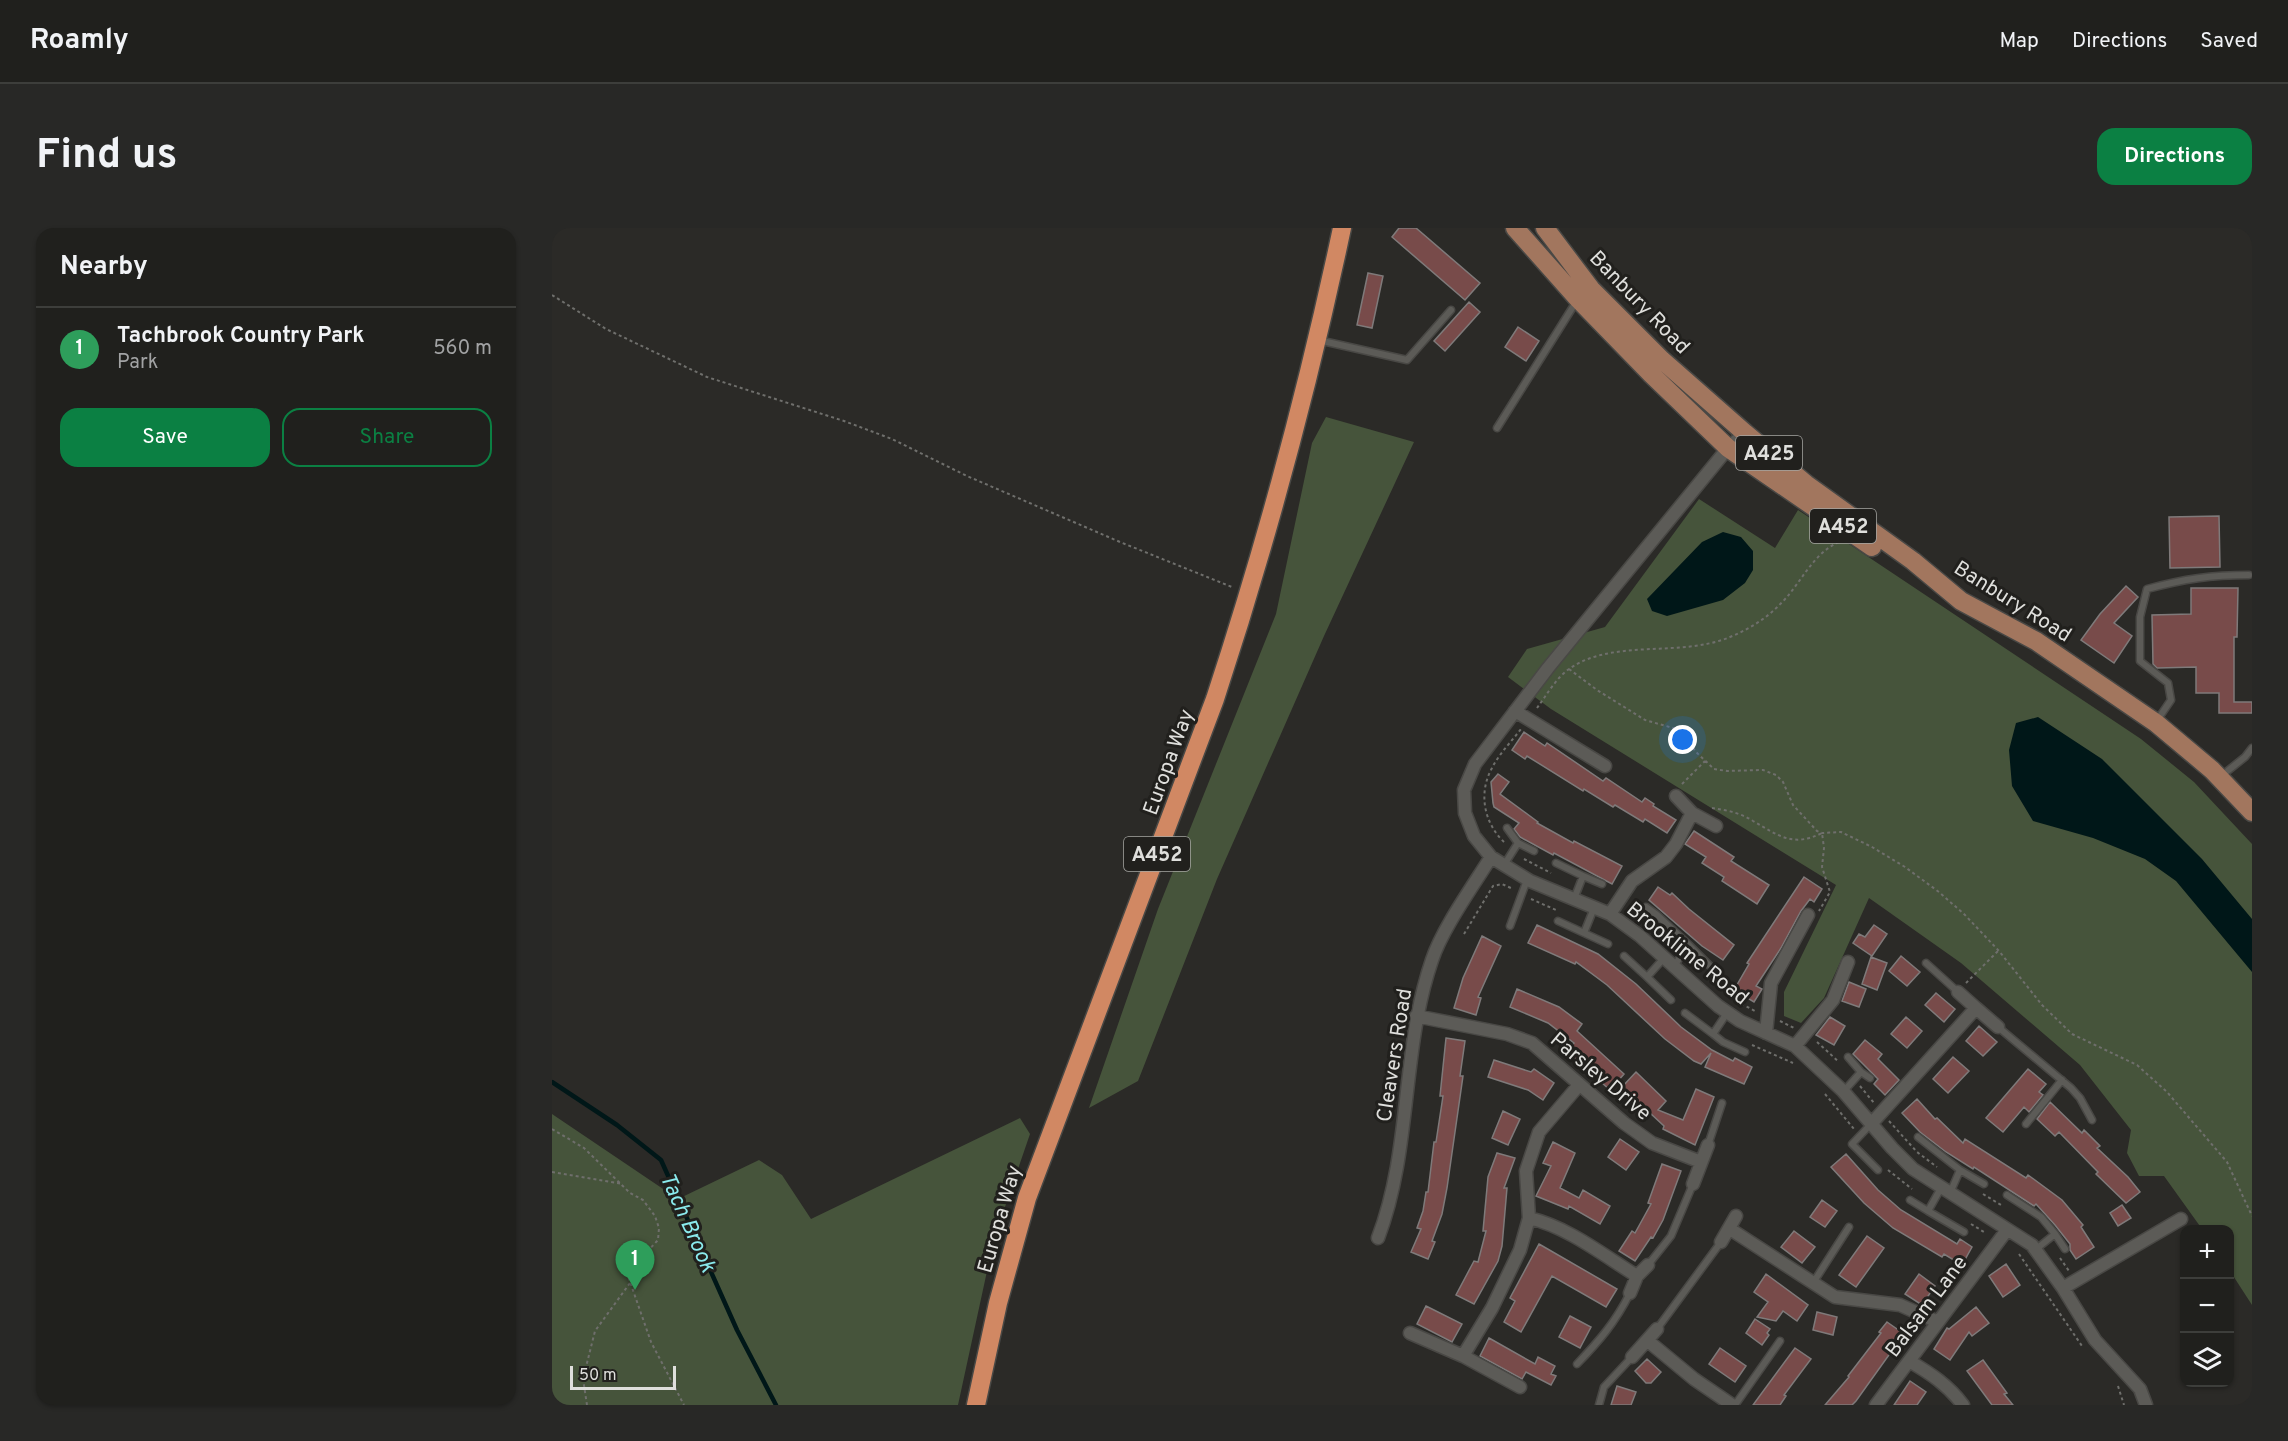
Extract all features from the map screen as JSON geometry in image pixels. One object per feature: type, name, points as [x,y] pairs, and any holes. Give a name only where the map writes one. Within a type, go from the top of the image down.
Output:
[{"type":"highway","name":"Europa Way","points":[[976,1405],[998,1303],[1027,1198],[1215,699],[1249,594],[1288,460],[1342,228]]},
{"type":"main road","name":"Banbury Road","points":[[1515,228],[1578,299]]},
{"type":"main road","name":"Banbury Road","points":[[1545,228],[1591,290],[1662,360],[1806,484],[1913,561],[1961,601],[2036,641],[2156,723],[2219,777],[2252,812]]},
{"type":"main road","name":"A452","points":[[1578,299],[1650,374],[1728,448],[1904,568],[1961,601]]},
{"type":"street","name":"Brooklime Road","points":[[1745,433],[1728,448],[1515,711],[1475,764],[1464,790],[1465,813],[1474,836],[1491,857],[1528,879],[1594,907],[1614,908],[1664,958],[1728,1012],[1740,1021],[1795,1046],[1812,1060],[1913,1169],[2032,1245],[2063,1288],[2095,1340],[2140,1389],[2146,1405]]},
{"type":"street","points":[[1515,711],[1605,766]]},
{"type":"street","points":[[1681,792],[1692,813],[1716,826]]},
{"type":"street","points":[[1614,908],[1632,880],[1666,857],[1676,844],[1692,813]]},
{"type":"street","name":"Cleavers Road","points":[[1378,1238],[1389,1210],[1416,1016],[1432,958],[1491,857]]},
{"type":"street","points":[[1766,1033],[1771,983],[1808,915]]},
{"type":"street","points":[[1795,1046],[1833,1000],[1848,962]]},
{"type":"street","points":[[1958,992],[1998,1027]]},
{"type":"street","points":[[1872,1123],[1976,1008]]},
{"type":"street","name":"Parsley Drive","points":[[1416,1016],[1507,1034],[1532,1043],[1624,1123],[1652,1143],[1701,1162]]},
{"type":"street","points":[[1805,1072],[1812,1060]]},
{"type":"street","points":[[1463,1356],[1491,1308],[1520,1250],[1529,1218],[1526,1171],[1539,1132],[1579,1084]]},
{"type":"street","points":[[1694,1184],[1708,1145]]},
{"type":"street","points":[[1720,1242],[1736,1216]]},
{"type":"street","points":[[1529,1218],[1562,1229],[1637,1276]]},
{"type":"street","points":[[2063,1288],[2181,1219]]},
{"type":"street","points":[[1730,1229],[1835,1297],[1900,1305],[1938,1322]]},
{"type":"street","name":"Balsam Lane","points":[[1876,1405],[2007,1230]]},
{"type":"street","points":[[1630,1293],[1637,1276],[1648,1265]]},
{"type":"street","points":[[1632,1357],[1657,1329]]},
{"type":"street","points":[[1410,1333],[1463,1356],[1520,1387]]},
{"type":"street","points":[[1648,1341],[1694,1379],[1733,1405]]},
{"type":"street","points":[[1909,1360],[1935,1376],[1953,1392],[1963,1405]]},
{"type":"lane","points":[[1497,428],[1578,299]]},
{"type":"lane","points":[[1316,340],[1407,360],[1451,310]]},
{"type":"lane","points":[[2156,723],[2171,700],[2168,683],[2140,661],[2139,617],[2147,589],[2210,575],[2249,575]]},
{"type":"lane","points":[[2219,777],[2248,758],[2252,748]]},
{"type":"lane","points":[[1507,828],[1518,843],[1534,851]]},
{"type":"lane","points":[[1504,865],[1518,843]]},
{"type":"lane","points":[[1556,863],[1602,884]]},
{"type":"lane","points":[[1574,899],[1583,876]]},
{"type":"lane","points":[[1510,926],[1528,879]]},
{"type":"lane","points":[[1584,933],[1594,907]]},
{"type":"lane","points":[[1646,907],[1658,915],[1713,969]]},
{"type":"lane","points":[[1558,921],[1608,944]]},
{"type":"lane","points":[[1674,967],[1689,945]]},
{"type":"lane","points":[[1624,957],[1671,1000]]},
{"type":"lane","points":[[1647,977],[1664,958]]},
{"type":"lane","points":[[1926,963],[1958,992]]},
{"type":"lane","points":[[1713,1034],[1728,1012]]},
{"type":"lane","points":[[1684,1013],[1723,1042],[1745,1052]]},
{"type":"lane","points":[[1998,1027],[2062,1080],[2080,1098],[2092,1120]]},
{"type":"lane","points":[[1848,1057],[1870,1078]]},
{"type":"lane","points":[[1844,1092],[1862,1072]]},
{"type":"lane","points":[[2026,1124],[2062,1080]]},
{"type":"lane","points":[[1708,1145],[1722,1103]]},
{"type":"lane","points":[[1872,1123],[1852,1144],[1878,1170]]},
{"type":"lane","points":[[1918,1137],[1960,1170],[1984,1184]]},
{"type":"lane","points":[[1928,1211],[1956,1179],[1960,1170]]},
{"type":"lane","points":[[1648,1265],[1671,1236],[1694,1184]]},
{"type":"lane","points":[[2007,1195],[2040,1217],[2066,1249]]},
{"type":"lane","points":[[1910,1200],[1964,1232]]},
{"type":"lane","points":[[1813,1283],[1849,1227]]},
{"type":"lane","points":[[2035,1250],[2055,1234]]},
{"type":"lane","points":[[1657,1329],[1720,1242]]},
{"type":"lane","points":[[1577,1364],[1607,1333],[1630,1293]]},
{"type":"lane","points":[[1733,1405],[1780,1341]]},
{"type":"lane","points":[[1599,1405],[1604,1387],[1632,1357]]},
{"type":"path","points":[[552,295],[606,329],[707,377],[844,421],[892,439],[1000,490],[1249,594]]},
{"type":"path","points":[[1553,874],[1513,852],[1496,834],[1489,823],[1485,786],[1492,767],[1569,669],[1598,656],[1705,644],[1727,639],[1746,630],[1775,609],[1824,550],[1843,541]]},
{"type":"path","points":[[1569,669],[1597,690],[1645,720],[1680,730],[1705,761],[1720,770],[1763,770],[1776,775],[1783,782],[1793,805],[1822,833],[1824,848],[1822,867],[1830,892],[1815,919],[1808,915]]},
{"type":"path","points":[[1681,792],[1681,784],[1705,761]]},
{"type":"path","points":[[1706,805],[1752,820],[1785,839],[1808,839],[1822,833],[1841,832],[1905,867],[1956,908],[1999,951],[2042,1005],[2072,1034],[2137,1065],[2167,1092],[2227,1162],[2252,1216]]},
{"type":"path","points":[[1614,908],[1646,921],[1664,936]]},
{"type":"path","points":[[1958,992],[1999,951]]},
{"type":"path","points":[[1734,1000],[1806,1034],[1832,1054],[1917,1152],[1956,1179]]},
{"type":"path","points":[[552,1129],[584,1148],[630,1193],[643,1200],[655,1216],[659,1228],[658,1240],[630,1270],[628,1276],[651,1342],[684,1405]]},
{"type":"path","points":[[552,1172],[623,1184]]},
{"type":"path","points":[[1981,1193],[2004,1206]]},
{"type":"path","points":[[2047,1241],[2075,1281]]},
{"type":"path","points":[[587,1405],[583,1379],[595,1331],[631,1283]]},
{"type":"green space","points":[[1326,417],[1414,442],[1324,636],[1217,879],[1138,1081],[1089,1108],[1158,909],[1276,614],[1312,443]]},
{"type":"green space","points":[[1699,499],[1775,548],[1798,510],[2141,739],[2194,782],[2252,844],[2252,1305],[2234,1277],[2234,1225],[2199,1225],[2164,1176],[2139,1176],[2127,1153],[2131,1130],[2080,1065],[1961,963],[1869,898],[1824,998],[1801,1023],[1784,1016],[1784,992],[1836,885],[1551,709],[1508,677],[1527,649],[1605,627]]},
{"type":"green space","points":[[552,1114],[678,1199],[759,1160],[782,1175],[811,1219],[1020,1118],[1030,1134],[994,1239],[958,1405],[552,1405]]},
{"type":"shaded area","points":[[1723,532],[1741,537],[1753,551],[1753,570],[1745,583],[1723,600],[1667,616],[1652,611],[1647,599],[1702,542]]},
{"type":"shaded area","points":[[2038,717],[2102,759],[2202,859],[2252,919],[2252,972],[2176,881],[2145,859],[2093,838],[2033,821],[2012,786],[2009,750],[2016,723]]},
{"type":"building","points":[[1399,228],[1416,228],[1480,283],[1465,300],[1392,237]]},
{"type":"building","points":[[1368,273],[1383,276],[1372,328],[1357,325]]},
{"type":"building","points":[[1469,302],[1480,312],[1445,351],[1434,341]]},
{"type":"building","points":[[1518,327],[1539,341],[1526,361],[1505,347]]},
{"type":"building","points":[[2219,516],[2220,567],[2170,568],[2169,517]]},
{"type":"building","points":[[2126,586],[2138,597],[2114,623],[2132,636],[2114,663],[2081,640],[2100,614]]},
{"type":"building","points":[[2191,588],[2238,588],[2237,637],[2234,637],[2234,702],[2252,702],[2252,713],[2219,713],[2219,693],[2196,693],[2196,667],[2157,668],[2153,664],[2152,615],[2191,614]]},
{"type":"building","points":[[1524,732],[1545,746],[1547,743],[1603,781],[1606,778],[1642,802],[1645,798],[1654,804],[1653,806],[1676,820],[1667,833],[1645,819],[1643,822],[1615,805],[1613,807],[1584,789],[1583,791],[1527,756],[1525,759],[1512,750]]},
{"type":"building","points":[[1498,774],[1509,782],[1500,794],[1537,823],[1622,866],[1612,884],[1520,837],[1514,829],[1519,823],[1494,807],[1491,782]]},
{"type":"building","points":[[1694,831],[1734,857],[1731,861],[1769,885],[1757,904],[1722,881],[1724,877],[1702,863],[1706,857],[1685,844]]},
{"type":"building","points":[[1804,877],[1822,889],[1814,902],[1810,899],[1801,911],[1781,948],[1756,986],[1762,989],[1754,1002],[1734,990],[1749,964],[1747,963]]},
{"type":"building","points":[[1658,887],[1670,895],[1672,893],[1734,945],[1723,960],[1702,946],[1649,900]]},
{"type":"building","points":[[1537,925],[1598,954],[1636,984],[1681,1027],[1712,1050],[1733,1061],[1735,1058],[1752,1067],[1744,1084],[1705,1067],[1711,1053],[1701,1064],[1694,1061],[1665,1039],[1607,985],[1576,962],[1575,964],[1528,943]]},
{"type":"building","points":[[1874,925],[1887,934],[1872,956],[1853,943],[1859,934],[1865,937]]},
{"type":"building","points":[[1482,936],[1501,946],[1478,997],[1481,998],[1476,1015],[1454,1008],[1463,978]]},
{"type":"building","points":[[1901,956],[1920,972],[1907,986],[1889,971]]},
{"type":"building","points":[[1871,957],[1887,963],[1877,990],[1862,984]]},
{"type":"building","points":[[1849,982],[1866,989],[1859,1007],[1842,1001]]},
{"type":"building","points":[[1517,989],[1559,1007],[1582,1024],[1577,1031],[1624,1074],[1610,1090],[1566,1051],[1574,1043],[1548,1023],[1510,1007]]},
{"type":"building","points":[[1936,993],[1955,1009],[1944,1022],[1925,1005]]},
{"type":"building","points":[[1830,1017],[1845,1026],[1834,1045],[1816,1035]]},
{"type":"building","points":[[1906,1017],[1922,1031],[1907,1048],[1891,1034]]},
{"type":"building","points":[[1979,1026],[1997,1042],[1983,1056],[1966,1041]]},
{"type":"building","points":[[1446,1038],[1465,1041],[1460,1076],[1463,1076],[1447,1188],[1442,1214],[1432,1241],[1435,1242],[1428,1259],[1411,1252],[1421,1229],[1417,1228],[1426,1192],[1428,1192],[1443,1096],[1440,1096]]},
{"type":"building","points":[[1865,1040],[1882,1054],[1878,1059],[1899,1080],[1885,1095],[1874,1084],[1878,1079],[1853,1054]]},
{"type":"building","points":[[1953,1057],[1969,1071],[1948,1093],[1933,1079]]},
{"type":"building","points":[[1494,1060],[1531,1072],[1534,1069],[1554,1083],[1543,1100],[1528,1090],[1488,1077]]},
{"type":"building","points":[[2028,1069],[2046,1084],[2039,1092],[2043,1095],[2029,1112],[2024,1107],[2003,1132],[1986,1118]]},
{"type":"building","points":[[1636,1072],[1666,1101],[1658,1110],[1683,1120],[1696,1089],[1714,1097],[1695,1145],[1663,1129],[1664,1126],[1622,1087]]},
{"type":"building","points":[[1917,1099],[1935,1119],[1937,1118],[1963,1143],[1965,1139],[2026,1178],[2028,1175],[2062,1200],[2083,1225],[2081,1227],[2094,1247],[2076,1259],[2070,1250],[2070,1244],[2036,1204],[2034,1206],[1974,1167],[1973,1169],[1920,1132],[1902,1113]]},
{"type":"building","points":[[2050,1102],[2082,1133],[2084,1130],[2100,1146],[2097,1148],[2128,1177],[2140,1192],[2126,1203],[2096,1174],[2098,1172],[2059,1132],[2055,1136],[2037,1119]]},
{"type":"building","points":[[1503,1111],[1520,1119],[1508,1145],[1492,1138]]},
{"type":"building","points":[[1620,1139],[1639,1152],[1626,1170],[1608,1157]]},
{"type":"building","points":[[1553,1142],[1575,1153],[1560,1188],[1579,1198],[1583,1190],[1610,1206],[1600,1224],[1569,1206],[1568,1209],[1536,1196],[1551,1166],[1543,1163]]},
{"type":"building","points":[[1497,1153],[1515,1158],[1504,1188],[1507,1188],[1502,1246],[1498,1261],[1474,1304],[1456,1295],[1474,1261],[1478,1262],[1486,1231],[1483,1231],[1488,1177]]},
{"type":"building","points":[[1846,1154],[1878,1190],[1901,1210],[1957,1244],[1960,1239],[1972,1247],[1962,1265],[1944,1254],[1942,1257],[1893,1228],[1864,1203],[1831,1167]]},
{"type":"building","points":[[1662,1164],[1681,1171],[1663,1220],[1653,1238],[1651,1237],[1635,1261],[1619,1251],[1632,1231],[1635,1233],[1651,1204],[1648,1203]]},
{"type":"building","points":[[1822,1200],[1837,1211],[1825,1227],[1810,1217]]},
{"type":"building","points":[[2122,1205],[2131,1218],[2118,1226],[2110,1213]]},
{"type":"building","points":[[1794,1231],[1815,1247],[1802,1263],[1781,1247]]},
{"type":"building","points":[[1867,1236],[1884,1248],[1856,1287],[1839,1275]]},
{"type":"building","points":[[1539,1244],[1617,1289],[1606,1307],[1552,1276],[1521,1332],[1504,1322],[1515,1301],[1510,1298]]},
{"type":"building","points":[[2006,1264],[2020,1285],[2003,1297],[1989,1276]]},
{"type":"building","points":[[1766,1274],[1808,1305],[1797,1321],[1783,1311],[1776,1321],[1757,1317],[1768,1302],[1754,1292]]},
{"type":"building","points":[[1919,1274],[1935,1286],[1922,1305],[1905,1294]]},
{"type":"building","points":[[1426,1306],[1462,1324],[1452,1342],[1417,1324]]},
{"type":"building","points":[[1976,1307],[1989,1323],[1972,1336],[1969,1332],[1950,1360],[1934,1349],[1947,1328],[1949,1329]]},
{"type":"building","points":[[1817,1312],[1837,1317],[1833,1335],[1813,1330]]},
{"type":"building","points":[[1570,1316],[1591,1327],[1580,1348],[1559,1337]]},
{"type":"building","points":[[1755,1319],[1770,1329],[1762,1345],[1746,1333]]},
{"type":"building","points":[[1887,1322],[1904,1334],[1856,1401],[1852,1405],[1825,1405],[1849,1377]]},
{"type":"building","points":[[1489,1338],[1535,1364],[1538,1357],[1555,1366],[1551,1374],[1556,1376],[1551,1385],[1526,1372],[1522,1379],[1480,1356]]},
{"type":"building","points":[[1720,1348],[1746,1366],[1735,1382],[1709,1364]]},
{"type":"building","points":[[1795,1348],[1811,1359],[1784,1395],[1786,1396],[1780,1405],[1753,1405]]},
{"type":"building","points":[[1647,1359],[1661,1372],[1651,1383],[1646,1383],[1635,1371]]},
{"type":"building","points":[[1983,1360],[2013,1405],[1992,1405],[1967,1371]]},
{"type":"building","points":[[1910,1381],[1926,1392],[1917,1405],[1894,1405]]},
{"type":"building","points":[[1617,1386],[1636,1392],[1631,1405],[1611,1405]]},
{"type":"waterway","name":"Tach Brook","points":[[552,1082],[617,1125],[661,1160],[737,1330],[776,1405]]},
{"type":"place","name":"Tachbrook Country Park","points":[[635,1290]]}]
